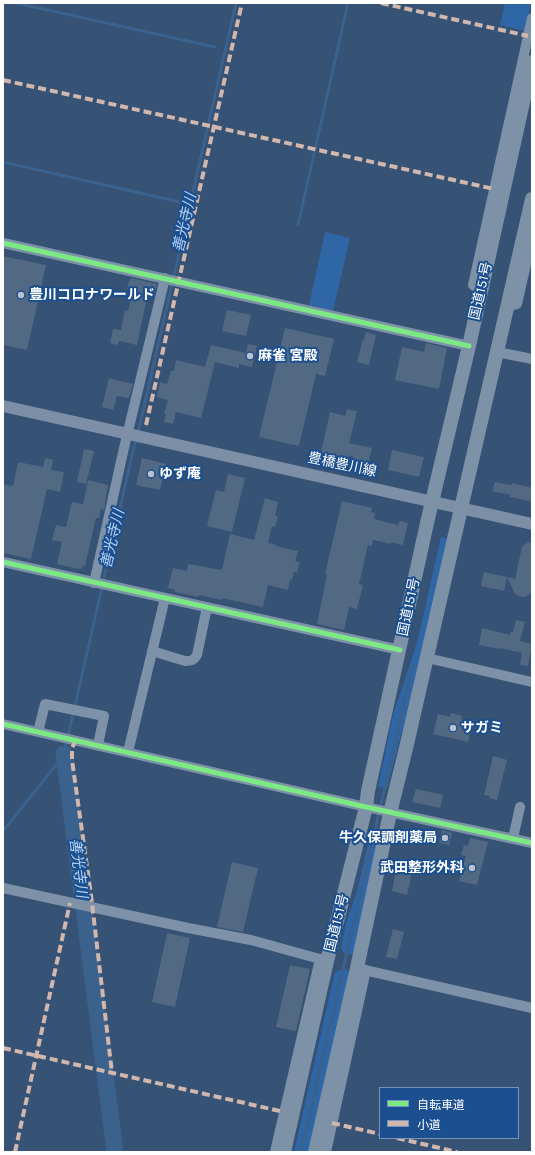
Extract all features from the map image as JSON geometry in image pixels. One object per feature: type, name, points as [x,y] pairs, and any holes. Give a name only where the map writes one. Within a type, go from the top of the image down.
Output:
[{"type":"highway","name":"国道151号","points":[[284,1152],[323,960],[366,807],[368,791],[432,502],[469,346],[532,62]]},
{"type":"highway","name":"国道151号","points":[[315,1152],[362,969],[390,812],[427,658],[532,199]]},
{"type":"main road","name":"豊橋豊川線","points":[[3,406],[532,524]]},
{"type":"street","points":[[481,291],[473,285],[532,18]]},
{"type":"street","points":[[508,306],[517,304],[532,238]]},
{"type":"street","points":[[3,243],[469,346]]},
{"type":"street","points":[[101,584],[170,279]]},
{"type":"street","points":[[497,352],[532,359]]},
{"type":"street","points":[[3,562],[400,650]]},
{"type":"street","points":[[128,752],[165,598]]},
{"type":"street","points":[[152,651],[186,661],[194,660],[197,655],[207,607]]},
{"type":"street","points":[[427,658],[532,682]]},
{"type":"street","points":[[38,732],[45,704],[104,716],[98,746]]},
{"type":"street","points":[[3,724],[366,807],[532,842]]},
{"type":"street","points":[[513,838],[520,807]]},
{"type":"street","points":[[3,888],[251,940],[323,960],[275,1152]]},
{"type":"street","points":[[326,1152],[362,969],[532,1008]]},
{"type":"shaded area","points":[[505,3],[531,3],[525,31],[500,25]]},
{"type":"shaded area","points":[[325,232],[350,238],[333,311],[309,305]]},
{"type":"shaded area","points":[[441,537],[450,539],[419,681],[402,732],[387,788],[378,787],[393,715],[417,643]]},
{"type":"shaded area","points":[[371,831],[382,834],[356,953],[348,954],[344,953],[341,949],[346,923],[357,891]]},
{"type":"shaded area","points":[[344,969],[347,970],[351,976],[311,1152],[294,1152],[335,972]]},
{"type":"building","name":"豊川コロナワールド","points":[[3,256],[46,265],[27,350],[3,345]]},
{"type":"building","points":[[131,278],[157,284],[154,295],[148,293],[137,345],[119,341],[118,345],[110,343],[113,329],[121,330],[125,310],[128,311],[133,290],[127,289]]},
{"type":"building","points":[[227,310],[251,315],[246,336],[222,331]]},
{"type":"building","points":[[285,328],[334,339],[325,376],[316,374],[299,446],[259,437]]},
{"type":"building","points":[[366,332],[376,335],[369,365],[357,362]]},
{"type":"building","points":[[426,343],[447,348],[439,389],[395,380],[402,347],[424,352]]},
{"type":"building","points":[[248,344],[257,346],[252,367],[239,364],[239,368],[215,362],[201,418],[176,412],[173,424],[164,422],[166,414],[164,414],[168,400],[157,397],[160,382],[167,384],[171,371],[174,371],[176,360],[205,367],[211,345],[246,353]]},
{"type":"building","points":[[109,378],[133,384],[129,398],[117,396],[113,410],[102,407]]},
{"type":"building","points":[[347,409],[357,411],[349,443],[372,448],[367,469],[351,465],[353,455],[334,461],[326,458],[321,452],[330,412],[345,416]]},
{"type":"building","points":[[84,449],[94,451],[86,484],[77,482]]},
{"type":"building","points":[[392,450],[424,457],[419,477],[388,470]]},
{"type":"building","points":[[45,458],[53,460],[51,470],[64,472],[60,492],[47,489],[31,559],[3,553],[3,484],[13,486],[18,462],[43,467]]},
{"type":"building","name":"ゆず庵","points":[[142,458],[166,464],[160,490],[136,485]]},
{"type":"building","points":[[228,474],[245,478],[232,532],[207,526],[216,490],[224,492]]},
{"type":"building","points":[[88,480],[108,485],[104,510],[101,509],[99,518],[96,518],[85,566],[83,565],[82,569],[79,569],[57,564],[62,542],[52,540],[56,525],[66,527],[72,502],[83,504]]},
{"type":"building","points":[[495,482],[511,485],[512,483],[532,488],[532,502],[492,491]]},
{"type":"building","points":[[265,498],[278,502],[275,516],[278,516],[275,527],[272,526],[268,543],[298,551],[295,561],[300,562],[297,572],[294,572],[292,580],[290,579],[288,590],[268,585],[263,607],[222,598],[222,600],[199,595],[198,597],[175,592],[175,590],[168,588],[173,568],[187,571],[188,564],[222,570],[230,534],[254,540]]},
{"type":"building","points":[[342,501],[372,508],[371,512],[375,513],[374,519],[398,525],[400,521],[408,523],[403,545],[373,540],[372,546],[368,545],[359,584],[363,585],[357,609],[349,607],[344,630],[317,624],[327,574],[325,574]]},
{"type":"building","points":[[532,541],[532,588],[530,594],[523,597],[515,594],[507,577],[515,579],[522,547]]},
{"type":"building","points":[[484,572],[507,577],[504,591],[481,586]]},
{"type":"building","points":[[516,620],[525,622],[520,641],[532,644],[528,666],[520,665],[522,653],[479,645],[482,628],[510,635],[511,632],[513,632]]},
{"type":"building","name":"サガミ","points":[[451,713],[462,716],[461,719],[472,722],[468,742],[433,734],[438,714],[450,717]]},
{"type":"building","points":[[493,756],[507,760],[497,800],[489,798],[490,796],[484,795]]},
{"type":"building","points":[[416,789],[443,795],[440,808],[412,802]]},
{"type":"building","name":"牛久保調剤薬局","points":[[442,830],[452,833],[449,845],[439,843]]},
{"type":"building","name":"武田整形外科","points":[[470,838],[488,842],[477,885],[459,881],[466,856],[461,855],[464,845],[468,846]]},
{"type":"building","points":[[232,862],[258,868],[243,932],[217,927]]},
{"type":"building","points":[[397,865],[413,868],[407,895],[392,891]]},
{"type":"building","points":[[393,929],[404,932],[397,959],[386,957]]},
{"type":"building","points":[[167,933],[190,938],[175,1007],[152,1002]]},
{"type":"building","points":[[290,965],[310,969],[296,1031],[276,1027]]},
{"type":"waterway","points":[[16,3],[215,47]]},
{"type":"waterway","name":"善光寺川","points":[[138,433],[236,3]]},
{"type":"waterway","points":[[298,225],[348,3]]},
{"type":"waterway","points":[[3,162],[180,202]]},
{"type":"waterway","name":"善光寺川","points":[[3,831],[64,754],[136,438]]},
{"type":"waterway","points":[[301,1152],[413,665]]},
{"type":"waterway","name":"善光寺川","points":[[64,754],[115,1152]]},
{"type":"marked path","points":[[146,425],[242,3]]},
{"type":"marked path","points":[[381,3],[528,36]]},
{"type":"marked path","points":[[3,80],[494,189]]},
{"type":"marked path","points":[[76,740],[72,748],[72,760],[91,895],[112,1073]]},
{"type":"marked path","points":[[15,1152],[70,903]]},
{"type":"marked path","points":[[3,1048],[284,1112]]},
{"type":"marked path","points":[[332,1123],[379,1134]]},
{"type":"marked path","points":[[401,1139],[457,1152]]},
{"type":"cycle path","points":[[3,243],[469,346]]},
{"type":"cycle path","points":[[3,562],[400,650]]},
{"type":"cycle path","points":[[3,724],[366,807],[532,843]]},
{"type":"place","name":"豊川コロナワールド","points":[[21,295]]},
{"type":"place","name":"麻雀 宮殿","points":[[250,356]]},
{"type":"place","name":"ゆず庵","points":[[151,474]]},
{"type":"place","name":"サガミ","points":[[453,728]]},
{"type":"place","name":"牛久保調剤薬局","points":[[445,838]]},
{"type":"place","name":"武田整形外科","points":[[472,868]]}]
